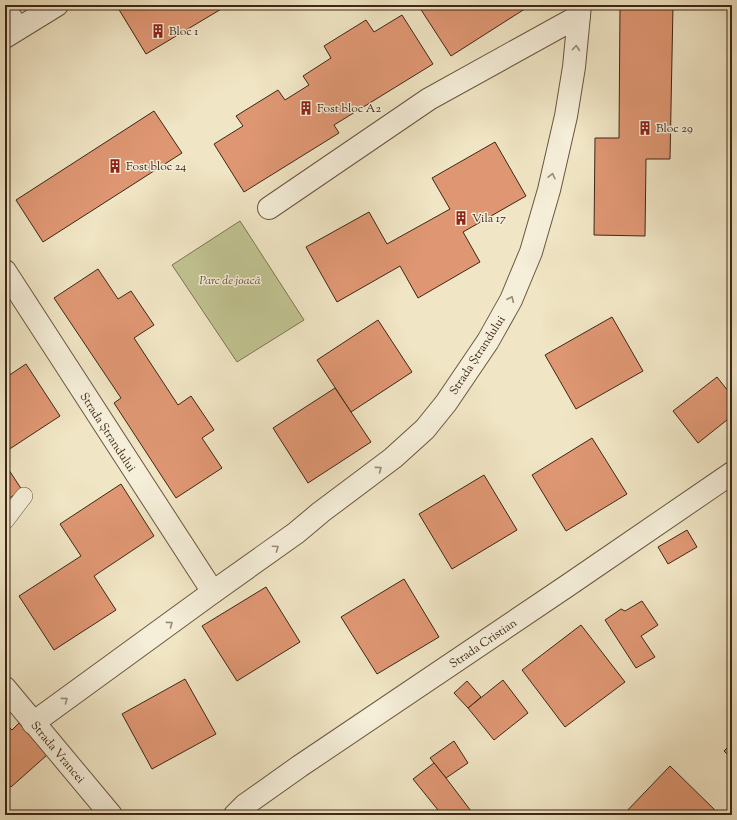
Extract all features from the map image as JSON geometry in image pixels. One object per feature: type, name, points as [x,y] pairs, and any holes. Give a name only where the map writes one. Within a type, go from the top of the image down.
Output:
[{"type":"street","points":[[5,9],[11,33],[57,5]]},
{"type":"street","name":"Strada Ștrandului","points":[[269,208],[429,99],[579,11]]},
{"type":"street","name":"Strada Ștrandului","points":[[34,723],[296,533],[321,512],[393,458],[425,429],[446,403],[488,341],[511,300],[530,252],[549,190],[566,116],[574,66],[579,11]]},
{"type":"street","name":"Strada Ștrandului","points":[[5,271],[213,592]]},
{"type":"street","name":"Strada Cristian","points":[[235,815],[245,805],[300,766],[732,473]]},
{"type":"street","name":"Strada Vrancei","points":[[5,688],[111,815]]},
{"type":"lane","points":[[5,521],[24,496]]},
{"type":"green space","name":"Parc de joacă","points":[[240,221],[304,320],[237,362],[172,265]]},
{"type":"building","name":"Bloc 1","points":[[124,5],[228,5],[146,54],[118,8]]},
{"type":"building","points":[[418,5],[531,5],[451,56]]},
{"type":"building","name":"Bloc 29","points":[[620,5],[673,5],[670,159],[646,159],[645,236],[594,235],[595,138],[619,138]]},
{"type":"building","name":"Fost bloc A2","points":[[402,15],[433,64],[334,125],[339,133],[244,192],[214,144],[243,126],[236,116],[278,90],[285,100],[309,85],[303,76],[331,58],[324,46],[366,20],[374,32]]},
{"type":"building","name":"Fost bloc 24","points":[[154,111],[182,153],[43,242],[16,200]]},
{"type":"building","name":"Vila 17","points":[[495,142],[526,196],[463,232],[480,262],[418,298],[400,266],[337,302],[306,247],[369,212],[387,244],[450,209],[432,178]]},
{"type":"building","points":[[98,269],[118,299],[131,291],[154,325],[134,338],[178,405],[191,396],[214,430],[202,438],[222,468],[176,498],[114,403],[121,398],[54,298]]},
{"type":"building","points":[[612,317],[643,371],[576,409],[545,355]]},
{"type":"building","points":[[378,320],[412,372],[351,412],[317,360]]},
{"type":"building","points":[[26,364],[60,416],[5,452],[5,378]]},
{"type":"building","points":[[717,377],[732,396],[732,416],[698,443],[673,411]]},
{"type":"building","points":[[335,388],[371,442],[308,483],[273,428]]},
{"type":"building","points":[[592,438],[627,494],[566,531],[532,475]]},
{"type":"building","points":[[5,464],[22,490],[5,501]]},
{"type":"building","points":[[484,475],[517,530],[452,569],[419,514]]},
{"type":"building","points":[[121,484],[154,536],[94,576],[116,610],[54,650],[19,596],[81,556],[60,524]]},
{"type":"building","points":[[687,530],[697,547],[668,564],[658,547]]},
{"type":"building","points":[[404,579],[439,637],[377,674],[341,617]]},
{"type":"building","points":[[266,587],[300,642],[237,681],[202,626]]},
{"type":"building","points":[[642,601],[658,625],[641,636],[655,657],[636,668],[605,620],[621,609],[625,611]]},
{"type":"building","points":[[581,625],[625,682],[565,727],[522,670]]},
{"type":"building","points":[[185,679],[216,734],[152,769],[122,714]]},
{"type":"building","points":[[503,680],[528,713],[494,740],[468,708]]},
{"type":"building","points":[[467,681],[481,697],[468,708],[454,693]]},
{"type":"building","points":[[19,723],[47,755],[11,787],[5,780],[5,728],[8,726],[12,730]]},
{"type":"building","points":[[454,741],[468,763],[446,778],[430,758]]},
{"type":"building","points":[[732,743],[732,759],[724,751]]},
{"type":"building","points":[[434,763],[474,815],[442,815],[413,779]]},
{"type":"building","points":[[670,766],[720,815],[623,815]]},
{"type":"place","name":"Bloc 1","points":[[158,31]]},
{"type":"place","name":"Fost bloc A2","points":[[306,108]]},
{"type":"place","name":"Bloc 29","points":[[645,128]]},
{"type":"place","name":"Fost bloc 24","points":[[115,166]]},
{"type":"place","name":"Vila 17","points":[[461,218]]}]
